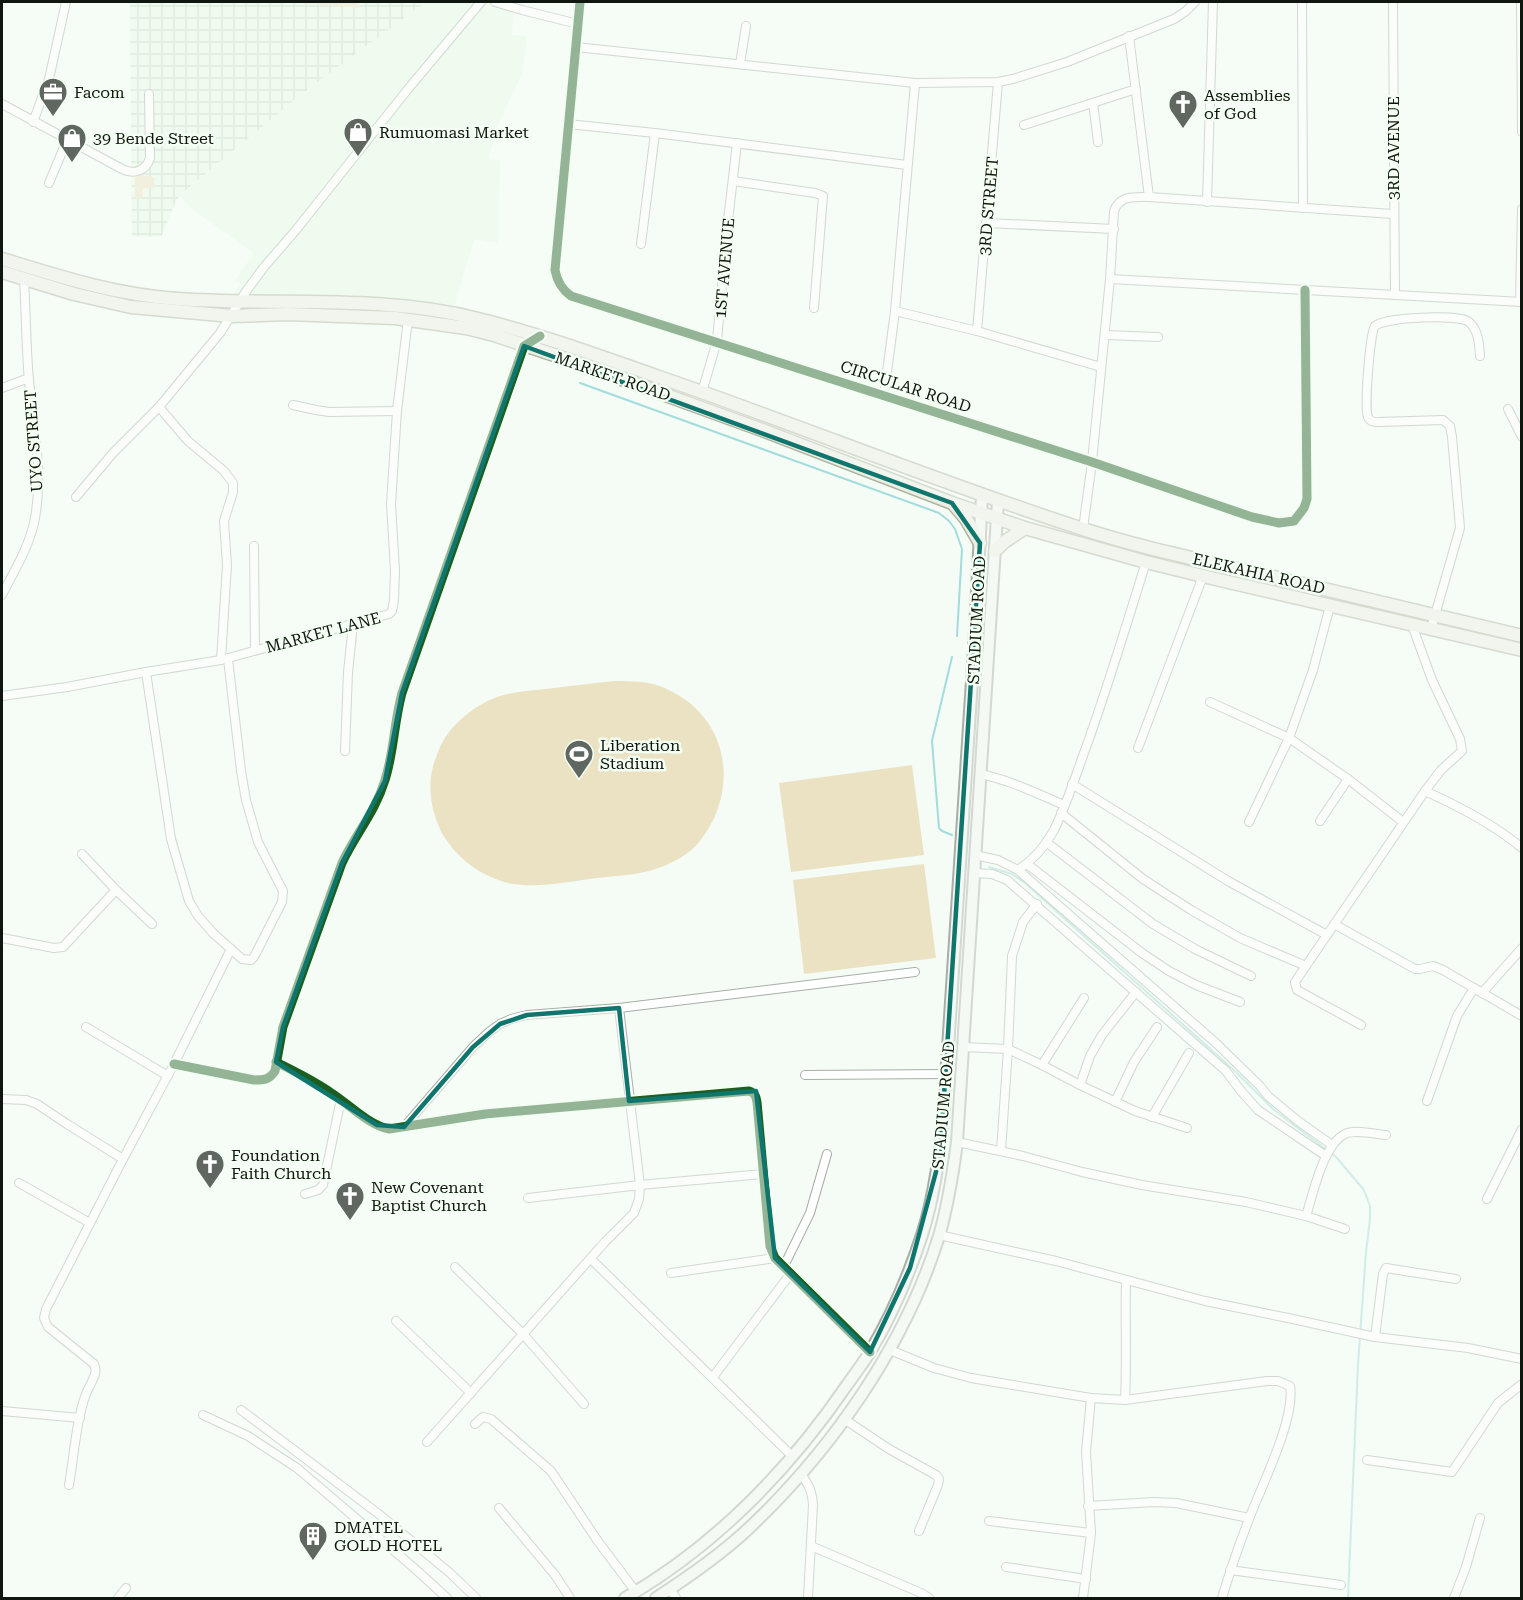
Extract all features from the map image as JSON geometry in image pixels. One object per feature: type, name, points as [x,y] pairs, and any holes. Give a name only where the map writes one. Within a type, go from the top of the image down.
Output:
[{"type":"main road","name":"MARKET ROAD","points":[[2,259],[72,281],[126,294],[240,302],[363,303],[412,307],[468,316],[540,336],[702,392],[999,501]]},
{"type":"main road","name":"MARKET ROAD","points":[[2,272],[94,300],[131,307],[232,316],[365,316],[408,319],[466,328],[569,360],[998,519]]},
{"type":"main road","name":"STADIUM ROAD","points":[[625,1599],[703,1546],[757,1496],[792,1456],[835,1403],[870,1352],[898,1297],[923,1233],[940,1157],[947,1074],[975,650],[982,495]]},
{"type":"main road","name":"ELEKAHIA ROAD","points":[[999,501],[1083,529],[1181,555],[1521,636]]},
{"type":"main road","name":"STADIUM ROAD","points":[[656,1599],[673,1594],[746,1531],[801,1474],[844,1419],[890,1350],[913,1304],[939,1235],[949,1194],[957,1142],[999,501]]},
{"type":"main road","points":[[952,503],[966,519],[980,543]]},
{"type":"main road","name":"ELEKAHIA ROAD","points":[[998,519],[1146,562],[1521,650]]},
{"type":"main road","points":[[995,551],[1025,528]]},
{"type":"main road","points":[[898,1297],[913,1304]]},
{"type":"street","points":[[33,122],[49,79],[66,2]]},
{"type":"street","points":[[76,497],[113,453],[159,407],[220,333],[264,267],[481,2]]},
{"type":"street","points":[[495,2],[578,24]]},
{"type":"street","name":"CIRCULAR ROAD","points":[[580,2],[555,270],[557,280],[571,296],[1092,462],[1262,520],[1278,523],[1294,521],[1304,508],[1307,499],[1305,291]]},
{"type":"street","points":[[576,47],[915,83],[998,82],[1067,62],[1174,19],[1186,12],[1195,2]]},
{"type":"street","points":[[1207,202],[1213,2]]},
{"type":"street","points":[[1302,2],[1303,208]]},
{"type":"street","name":"3RD AVENUE","points":[[1393,2],[1395,295]]},
{"type":"street","points":[[1521,2],[1521,132]]},
{"type":"street","points":[[740,64],[746,26]]},
{"type":"street","points":[[1129,36],[1149,197]]},
{"type":"street","name":"3RD STREET","points":[[977,331],[998,82]]},
{"type":"street","points":[[884,395],[895,311],[915,83]]},
{"type":"street","points":[[1024,125],[1136,89]]},
{"type":"street","points":[[2,104],[129,172],[135,172],[145,168],[150,158],[149,94]]},
{"type":"street","points":[[1093,103],[1098,142]]},
{"type":"street","points":[[568,124],[907,165]]},
{"type":"street","points":[[641,244],[656,133]]},
{"type":"street","points":[[49,183],[67,140]]},
{"type":"street","name":"1ST AVENUE","points":[[702,392],[717,341],[737,143]]},
{"type":"street","points":[[733,181],[823,196],[814,308]]},
{"type":"street","points":[[1083,529],[1105,334],[1114,211],[1120,201],[1127,197],[1149,197],[1393,214]]},
{"type":"street","points":[[1110,279],[1521,302],[1521,209]]},
{"type":"street","points":[[987,223],[1114,229]]},
{"type":"street","name":"UYO STREET","points":[[2,595],[26,549],[38,499],[39,468],[29,378],[24,279]]},
{"type":"street","points":[[895,311],[977,331],[1101,367]]},
{"type":"street","points":[[1431,629],[1460,523],[1450,426],[1443,420],[1379,422],[1368,418],[1369,356],[1372,332],[1380,323],[1404,319],[1460,318],[1468,320],[1478,334],[1480,356]]},
{"type":"street","name":"MARKET LANE","points":[[2,696],[225,660],[389,614],[393,608],[395,571],[391,504],[397,411],[408,319]]},
{"type":"street","points":[[1105,334],[1158,337]]},
{"type":"street","points":[[174,1064],[254,1080],[271,1077],[275,1071],[283,1027],[342,862],[355,837],[376,806],[385,781],[402,693],[524,346],[540,336]]},
{"type":"street","points":[[2,388],[29,378]]},
{"type":"street","points":[[293,405],[329,412],[397,411]]},
{"type":"street","points":[[146,672],[171,839],[189,901],[198,916],[231,949],[242,959],[251,960],[282,902],[284,891],[258,842],[246,800],[225,660],[227,565],[224,521],[233,492],[233,483],[224,471],[188,441],[159,407]]},
{"type":"street","points":[[1508,409],[1521,437]]},
{"type":"street","points":[[254,546],[255,650]]},
{"type":"street","points":[[1018,870],[1028,864],[1047,842],[1054,829],[1105,696],[1146,562]]},
{"type":"street","points":[[2,575],[12,574]]},
{"type":"street","points":[[1138,748],[1203,576]]},
{"type":"street","points":[[1249,822],[1288,738],[1313,670],[1330,606]]},
{"type":"street","points":[[345,751],[348,672],[353,624]]},
{"type":"street","points":[[1361,1025],[1297,990],[1295,981],[1425,791],[1442,770],[1460,754],[1462,748],[1457,732],[1432,680],[1412,625]]},
{"type":"street","points":[[1210,702],[1288,738],[1348,779],[1403,822]]},
{"type":"street","points":[[980,774],[1001,778],[1019,785],[1062,809],[1143,879],[1191,910],[1240,938],[1306,966]]},
{"type":"street","points":[[1320,821],[1348,779]]},
{"type":"street","points":[[1072,784],[1228,881],[1327,935]]},
{"type":"street","points":[[1425,791],[1493,828],[1521,848]]},
{"type":"street","points":[[1047,842],[1154,924],[1251,976]]},
{"type":"street","points":[[82,854],[152,924]]},
{"type":"street","points":[[975,855],[998,860],[1018,870],[1216,1043],[1268,1096],[1332,1145]]},
{"type":"street","points":[[1028,864],[1142,954],[1196,985],[1240,1002]]},
{"type":"street","points":[[974,873],[1002,876],[1037,904],[1226,1071],[1258,1110],[1326,1156]]},
{"type":"street","points":[[2,938],[54,948],[63,947],[116,890]]},
{"type":"street","points":[[1001,1151],[1012,956],[1023,922],[1037,904]]},
{"type":"street","points":[[1334,924],[1415,969],[1432,966],[1521,1016]]},
{"type":"street","points":[[1482,993],[1521,948]]},
{"type":"street","points":[[69,1485],[85,1396],[96,1375],[96,1369],[94,1364],[48,1327],[44,1318],[46,1309],[123,1158],[168,1076],[231,949]]},
{"type":"street","points":[[404,1127],[473,1047],[489,1032],[500,1024],[527,1015],[619,1008],[915,972]]},
{"type":"street","points":[[1427,1101],[1457,1016],[1474,988]]},
{"type":"street","points":[[1080,1085],[1090,1056],[1102,1035],[1136,992]]},
{"type":"street","points":[[1042,1065],[1084,998]]},
{"type":"street","points":[[427,1442],[605,1242],[634,1213],[639,1200],[640,1185],[619,1008]]},
{"type":"street","points":[[86,1027],[168,1076]]},
{"type":"street","points":[[1115,1102],[1134,1062],[1157,1027]]},
{"type":"street","points":[[963,1047],[1008,1049],[1135,1111],[1187,1128]]},
{"type":"street","points":[[1152,1117],[1189,1053]]},
{"type":"street","points":[[276,1062],[309,1079],[381,1127],[389,1129],[485,1114],[752,1092],[757,1102],[770,1246],[775,1258],[870,1352]]},
{"type":"street","points":[[805,1076],[947,1074]]},
{"type":"street","points":[[2,1099],[26,1100],[37,1104],[123,1158]]},
{"type":"street","points":[[304,1194],[318,1190],[323,1185],[341,1099]]},
{"type":"street","points":[[1487,1199],[1521,1129]]},
{"type":"street","points":[[1306,1216],[1326,1156],[1332,1145],[1346,1133],[1386,1135]]},
{"type":"street","points":[[957,1142],[1142,1185],[1246,1202],[1306,1216],[1345,1229]]},
{"type":"street","points":[[784,1266],[810,1213],[827,1154]]},
{"type":"street","points":[[528,1198],[763,1174]]},
{"type":"street","points":[[19,1183],[90,1223]]},
{"type":"street","points":[[939,1235],[1056,1261],[1205,1300],[1371,1336],[1467,1348],[1521,1359]]},
{"type":"street","points":[[671,1273],[775,1258]]},
{"type":"street","points":[[591,1259],[792,1456]]},
{"type":"street","points":[[455,1267],[522,1334],[584,1404]]},
{"type":"street","points":[[1371,1336],[1386,1268],[1456,1279]]},
{"type":"street","points":[[713,1377],[790,1273]]},
{"type":"street","points":[[1125,1400],[1126,1280]]},
{"type":"street","points":[[396,1321],[471,1393]]},
{"type":"street","points":[[890,1350],[934,1368],[971,1378],[1091,1398],[1125,1400],[1267,1381],[1278,1381],[1290,1386],[1288,1417],[1230,1570],[1222,1599]]},
{"type":"street","points":[[1366,1460],[1452,1472],[1498,1403],[1521,1384]]},
{"type":"street","points":[[1083,1599],[1091,1533],[1086,1452],[1091,1398]]},
{"type":"street","points":[[241,1410],[380,1515],[450,1573],[476,1599]]},
{"type":"street","points":[[2,1411],[80,1418]]},
{"type":"street","points":[[203,1415],[248,1436],[297,1468],[414,1567],[447,1599]]},
{"type":"street","points":[[475,1424],[483,1418],[491,1419],[551,1472],[636,1592]]},
{"type":"street","points":[[844,1419],[939,1479],[919,1531]]},
{"type":"street","points":[[801,1474],[812,1492],[813,1505],[808,1599]]},
{"type":"street","points":[[1088,1506],[1176,1503],[1249,1518]]},
{"type":"street","points":[[499,1508],[555,1575],[570,1599]]},
{"type":"street","points":[[1454,1599],[1480,1518]]},
{"type":"street","points":[[989,1521],[1091,1533]]},
{"type":"street","points":[[811,1546],[921,1593],[929,1599]]},
{"type":"street","points":[[1006,1568],[1086,1579]]},
{"type":"street","points":[[1230,1570],[1341,1585]]},
{"type":"street","points":[[118,1599],[126,1588]]},
{"type":"highlighted area","points":[[524,346],[952,503],[980,543],[940,1157],[910,1268],[870,1352],[775,1258],[756,1091],[629,1101],[619,1008],[527,1015],[500,1024],[473,1047],[404,1127],[377,1125],[276,1062],[283,1027],[342,863],[385,781],[402,693]]},
{"type":"shaded area","points":[[130,2],[426,2],[304,92],[180,195],[161,237],[132,236]]},
{"type":"shaded area","points":[[289,2],[359,2],[359,8]]},
{"type":"shaded area","name":"Rumuomasi Market","points":[[426,2],[508,2],[516,4],[511,35],[527,36],[522,74],[495,131],[489,159],[500,161],[498,243],[474,239],[454,307],[362,298],[232,296],[240,284],[235,280],[254,253],[192,209],[180,196],[304,92]]},
{"type":"shaded area","points":[[139,175],[154,177],[154,188],[145,188],[142,199],[135,199],[135,178]]},
{"type":"shaded area","points":[[613,681],[648,683],[670,690],[686,700],[713,730],[720,748],[723,786],[719,805],[700,841],[691,850],[665,866],[628,875],[547,885],[522,885],[498,880],[466,862],[443,835],[435,817],[431,798],[432,769],[446,736],[470,712],[498,697],[525,691]]},
{"type":"shaded area","points":[[912,765],[924,855],[791,872],[779,783]]},
{"type":"shaded area","points":[[924,864],[936,958],[804,974],[793,880]]},
{"type":"waterway","points":[[580,383],[939,513],[955,529],[962,549],[957,636]]},
{"type":"waterway","points":[[952,657],[932,741],[939,828],[952,835]]},
{"type":"waterway","points":[[989,867],[1012,874],[1025,883],[1237,1073],[1273,1109],[1336,1157],[1364,1190],[1370,1206],[1370,1219],[1358,1364],[1348,1598]]},
{"type":"cycle path","points":[[580,2],[555,270],[560,284],[571,296],[1092,462],[1252,517],[1279,523],[1294,521],[1304,508],[1307,499],[1305,290]]},
{"type":"cycle path","points":[[174,1064],[254,1080],[266,1079],[275,1071],[283,1027],[342,863],[381,792],[390,759],[402,693],[524,346],[540,336]]},
{"type":"cycle path","points":[[276,1062],[324,1088],[373,1123],[389,1129],[485,1114],[749,1091],[755,1095],[757,1102],[770,1246],[775,1258],[870,1352]]},
{"type":"place","name":"Facom","points":[[53,118]]},
{"type":"place","name":"Assemblies of God","points":[[1183,130]]},
{"type":"place","name":"Rumuomasi Market","points":[[358,158]]},
{"type":"place","name":"39 Bende Street","points":[[72,164]]},
{"type":"place","name":"Liberation Stadium","points":[[579,780]]},
{"type":"place","name":"Foundation Faith Church","points":[[210,1190]]},
{"type":"place","name":"New Covenant Baptist Church","points":[[350,1222]]},
{"type":"place","name":"DMATEL GOLD HOTEL","points":[[313,1562]]}]
